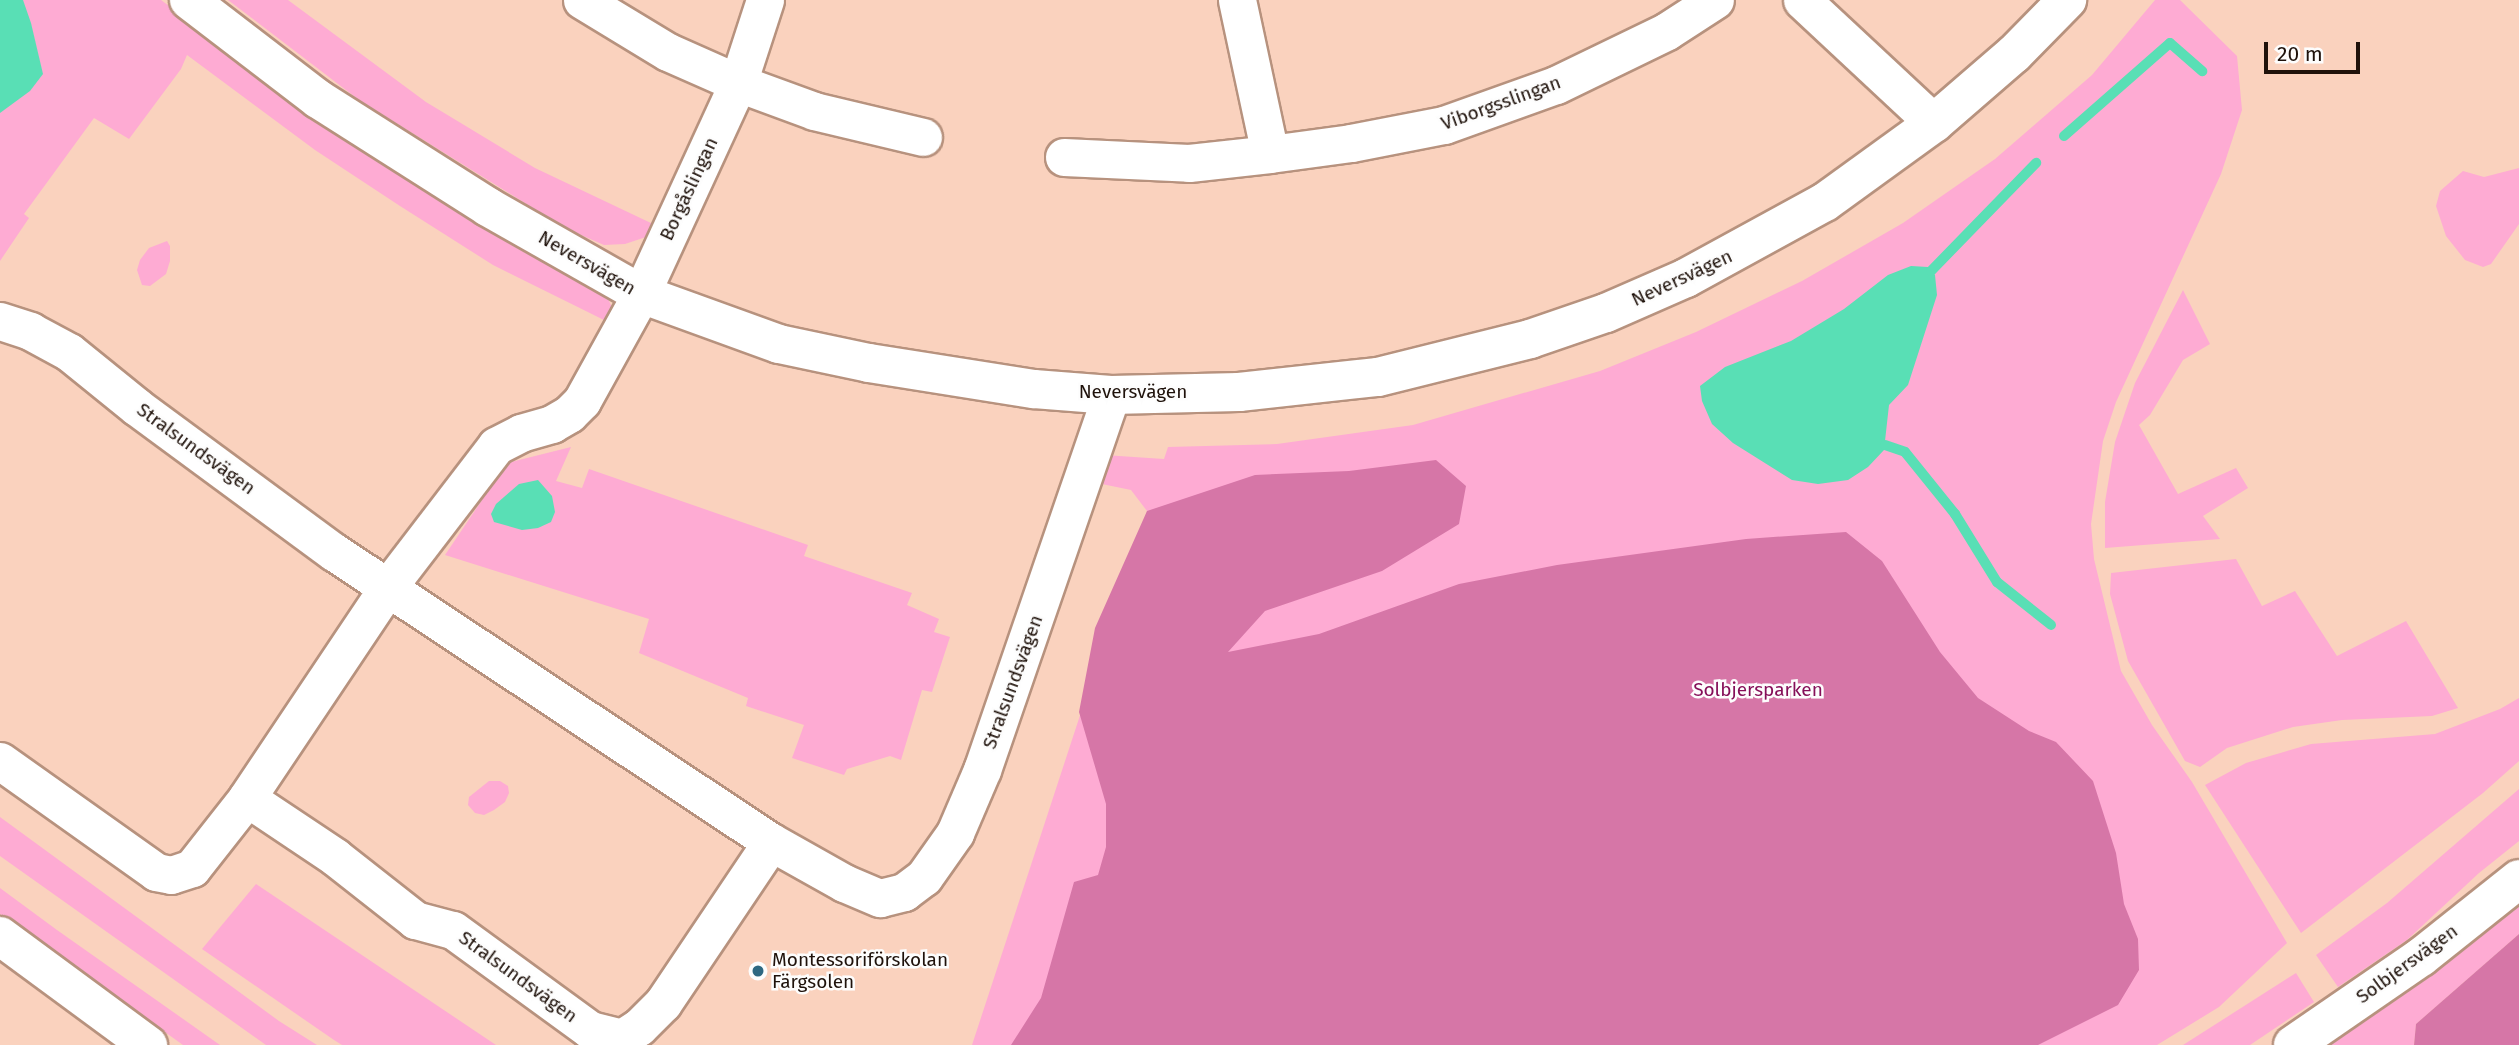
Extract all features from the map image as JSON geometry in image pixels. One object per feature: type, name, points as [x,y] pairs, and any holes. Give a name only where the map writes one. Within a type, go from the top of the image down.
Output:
[{"type":"street","name":"Neversvägen","points":[[190,0],[318,99],[488,207],[641,294],[779,344],[869,363],[1034,389],[1111,395],[1239,392],[1378,377],[1530,339],[1606,313],[1686,278],[1825,202],[1934,124],[2014,54],[2067,0]]},
{"type":"street","points":[[582,0],[668,52],[738,83],[814,111],[923,137]]},
{"type":"street","name":"Borgåslingan","points":[[641,294],[738,83],[765,0]]},
{"type":"street","points":[[1237,0],[1270,154]]},
{"type":"street","name":"Viborgsslingan","points":[[1064,157],[1189,163],[1352,143],[1444,125],[1556,85],[1668,31],[1715,0]]},
{"type":"street","points":[[1802,0],[1934,124]]},
{"type":"street","points":[[0,761],[156,872],[171,876],[192,868],[247,798],[388,587],[496,446],[521,433],[552,424],[569,414],[582,401],[641,294]]},
{"type":"street","name":"Stralsundsvägen","points":[[0,321],[30,331],[69,352],[148,416],[334,552],[771,842],[844,883],[880,898],[904,892],[924,877],[956,833],[982,770],[1111,395]]},
{"type":"street","name":"Stralsundsvägen","points":[[247,798],[335,857],[415,920],[453,930],[590,1030],[622,1038],[639,1027],[663,1003],[771,842]]},
{"type":"street","name":"Solbjersvägen","points":[[2293,1045],[2421,957],[2519,879]]},
{"type":"street","points":[[0,936],[149,1045]]},
{"type":"street","points":[[0,949],[57,979]]},
{"type":"green space","points":[[0,0],[161,0],[375,160],[524,252],[606,294],[613,310],[608,322],[493,265],[315,150],[187,55],[181,69],[129,139],[94,118],[24,214],[29,218],[0,261]]},
{"type":"green space","points":[[228,0],[288,0],[426,102],[535,168],[653,224],[646,237],[625,244],[604,245],[565,228],[359,100]]},
{"type":"green space","name":"Solbjersparken","points":[[2155,0],[2180,0],[2237,56],[2242,110],[2221,174],[2116,402],[2103,441],[2091,524],[2094,559],[2121,671],[2152,725],[2192,782],[2287,943],[2219,1007],[2157,1045],[972,1045],[1147,511],[1131,490],[1097,483],[1104,455],[1164,459],[1168,447],[1277,444],[1413,425],[1600,371],[1696,332],[1802,281],[1903,223],[1995,159],[2092,75]]},
{"type":"green space","points":[[2519,168],[2519,224],[2491,264],[2483,267],[2465,260],[2446,236],[2436,206],[2440,191],[2463,171],[2484,177]]},
{"type":"green space","points":[[167,241],[170,246],[170,261],[166,274],[150,286],[142,285],[137,270],[140,260],[149,248]]},
{"type":"green space","points":[[2183,290],[2210,344],[2183,360],[2150,415],[2139,425],[2178,494],[2236,468],[2248,488],[2203,516],[2220,539],[2105,548],[2105,502],[2115,442],[2135,383]]},
{"type":"green space","points":[[571,447],[556,481],[582,488],[589,469],[808,545],[804,556],[912,593],[907,605],[939,619],[934,632],[950,637],[932,692],[922,690],[901,760],[890,756],[847,769],[844,775],[792,758],[804,725],[746,706],[748,698],[639,653],[649,619],[445,555],[507,463]]},
{"type":"green space","name":"Solbjersparken","points":[[1436,460],[1466,486],[1459,524],[1382,571],[1265,611],[1228,652],[1319,634],[1459,584],[1557,565],[1746,539],[1846,532],[1882,561],[1940,652],[1978,698],[2029,731],[2056,742],[2093,781],[2116,853],[2124,904],[2138,939],[2139,970],[2118,1005],[2038,1045],[1011,1045],[1041,998],[1074,882],[1098,875],[1106,847],[1106,804],[1079,712],[1095,628],[1147,511],[1255,475],[1349,471]]},
{"type":"green space","points":[[2236,559],[2262,606],[2295,591],[2337,656],[2406,621],[2458,708],[2432,716],[2342,720],[2293,727],[2227,748],[2200,767],[2185,761],[2128,661],[2110,594],[2111,573]]},
{"type":"green space","points":[[2519,698],[2519,761],[2483,793],[2301,933],[2205,785],[2246,763],[2311,744],[2435,734],[2500,709]]},
{"type":"green space","points":[[489,781],[500,781],[508,786],[509,793],[505,802],[494,810],[484,815],[475,813],[468,805],[469,797]]},
{"type":"green space","points":[[2519,789],[2519,841],[2479,873],[2407,940],[2338,987],[2316,955],[2387,903]]},
{"type":"green space","points":[[0,817],[279,1021],[317,1045],[266,1045],[0,856]]},
{"type":"green space","points":[[256,884],[496,1045],[342,1045],[334,1040],[202,949]]},
{"type":"green space","points":[[0,888],[220,1045],[183,1045],[0,914]]},
{"type":"green space","points":[[2519,904],[2519,934],[2416,1024],[2414,1045],[2316,1045]]},
{"type":"green space","points":[[2519,934],[2519,1045],[2414,1045],[2416,1024]]},
{"type":"green space","points":[[2296,973],[2314,1002],[2250,1045],[2183,1045]]},
{"type":"shaded area","points":[[0,0],[23,0],[43,74],[30,91],[0,113]]},
{"type":"shaded area","points":[[1911,266],[1928,267],[1935,275],[1937,295],[1908,385],[1889,405],[1884,450],[1868,467],[1848,480],[1818,484],[1792,480],[1733,443],[1712,424],[1702,401],[1700,386],[1725,367],[1791,341],[1844,309],[1888,275]]},
{"type":"shaded area","points":[[538,480],[552,496],[555,512],[551,522],[538,528],[522,530],[494,522],[491,514],[496,504],[519,484]]},
{"type":"waterway","points":[[2064,136],[2170,43],[2202,71]]},
{"type":"waterway","points":[[1931,271],[2036,163]]},
{"type":"waterway","points":[[1885,445],[1905,452],[1955,514],[1997,582],[2051,625]]},
{"type":"place","name":"Montessoriförskolan Färgsolen","points":[[758,971]]}]
